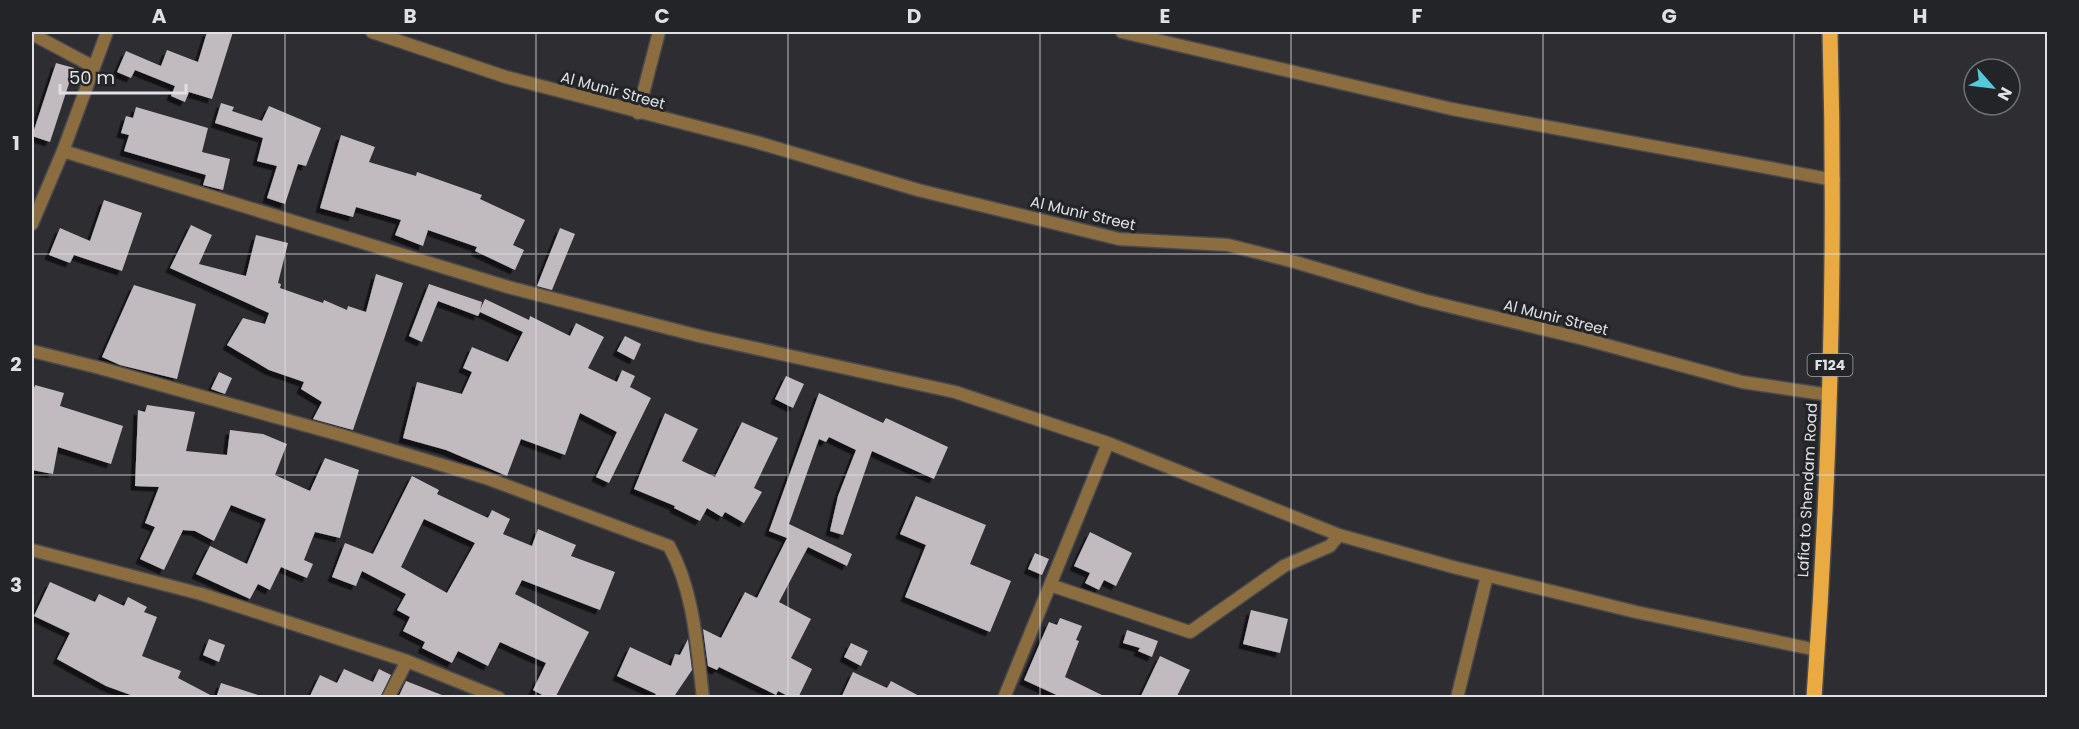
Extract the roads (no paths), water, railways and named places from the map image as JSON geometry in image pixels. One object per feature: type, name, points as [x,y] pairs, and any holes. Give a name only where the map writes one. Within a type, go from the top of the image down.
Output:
[{"type":"main road","name":"Lafia to Shendam Road","points":[[1814,698],[1830,395],[1834,180],[1830,32]]},
{"type":"street","points":[[32,224],[63,151],[92,66],[107,32]]},
{"type":"street","name":"Al Munir Street","points":[[372,32],[506,77],[756,142],[918,190],[1119,239],[1227,245],[1295,262],[1423,300],[1584,339],[1742,382],[1830,395]]},
{"type":"street","points":[[638,113],[659,32]]},
{"type":"street","points":[[1122,32],[1452,109],[1834,180]]},
{"type":"street","points":[[32,34],[92,66]]},
{"type":"street","points":[[63,151],[508,287],[699,336],[955,392],[1108,443],[1339,535],[1487,576],[1636,612],[1817,650]]},
{"type":"street","points":[[32,351],[344,436],[486,478],[669,546],[681,568],[695,635],[703,698]]},
{"type":"street","points":[[1004,698],[1108,443]]},
{"type":"street","points":[[1050,585],[1190,632],[1284,566],[1330,546],[1339,535]]},
{"type":"street","points":[[32,550],[201,594],[407,661],[499,698]]},
{"type":"street","points":[[1457,698],[1487,576]]},
{"type":"street","points":[[388,698],[407,661]]}]
